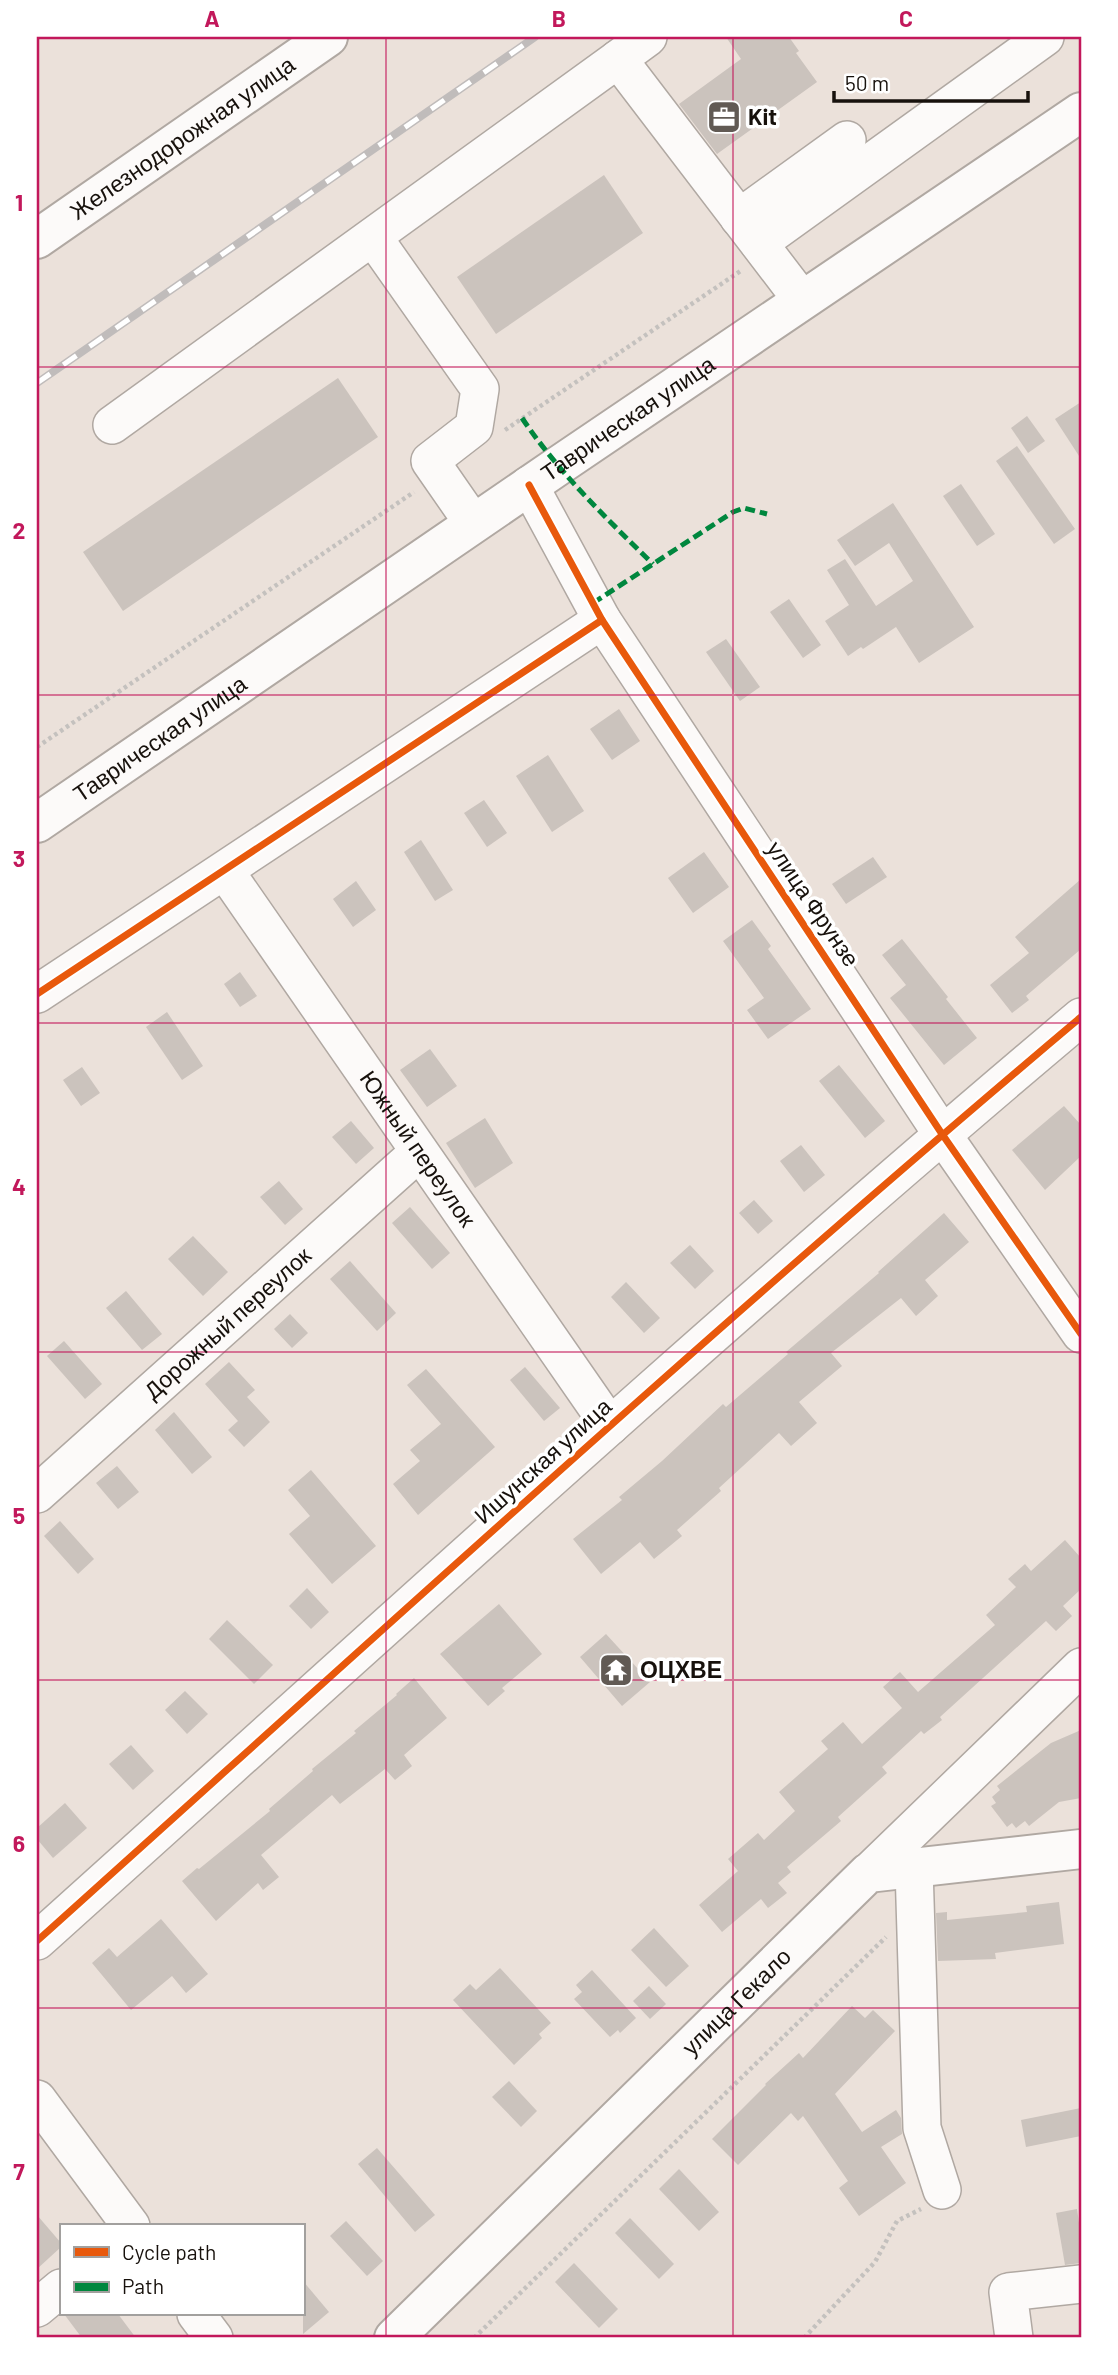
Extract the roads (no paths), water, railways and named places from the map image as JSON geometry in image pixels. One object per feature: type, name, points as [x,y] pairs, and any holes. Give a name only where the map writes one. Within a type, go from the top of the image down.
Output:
[{"type":"main road","name":"Железнодорожная улица","points":[[37,239],[321,39]]},
{"type":"main road","name":"Таврическая улица","points":[[37,823],[473,523],[1081,112]]},
{"type":"main road","points":[[868,1873],[1081,1849]]},
{"type":"main road","name":"улица Гекало","points":[[394,2338],[868,1873]]},
{"type":"street","points":[[112,425],[648,37]]},
{"type":"street","points":[[755,238],[1045,37]]},
{"type":"street","points":[[618,59],[803,300]]},
{"type":"street","points":[[755,238],[846,140]]},
{"type":"street","points":[[373,237],[480,389],[474,427],[430,461],[473,523]]},
{"type":"street","name":"улица Фрунзе","points":[[529,485],[602,620],[943,1134],[1081,1334]]},
{"type":"street","points":[[37,994],[602,620]]},
{"type":"street","name":"Южный переулок","points":[[225,872],[610,1426]]},
{"type":"street","name":"Ишунская улица","points":[[37,1941],[610,1426],[943,1134],[1081,1017]]},
{"type":"street","name":"Дорожный переулок","points":[[37,1494],[419,1152]]},
{"type":"street","name":"улица Гекало","points":[[868,1873],[1081,1667]]},
{"type":"street","points":[[914,1868],[922,2128],[942,2190]]},
{"type":"street","points":[[37,2099],[130,2224]]},
{"type":"street","points":[[1014,2338],[1008,2292],[1081,2284]]},
{"type":"street","points":[[37,2308],[60,2289]]},
{"type":"street","points":[[198,2316],[214,2338]]},
{"type":"railway","points":[[37,383],[535,37]]},
{"type":"place","name":"Kit","points":[[724,117]]},
{"type":"place","name":"ОЦХВЕ","points":[[616,1670]]}]
